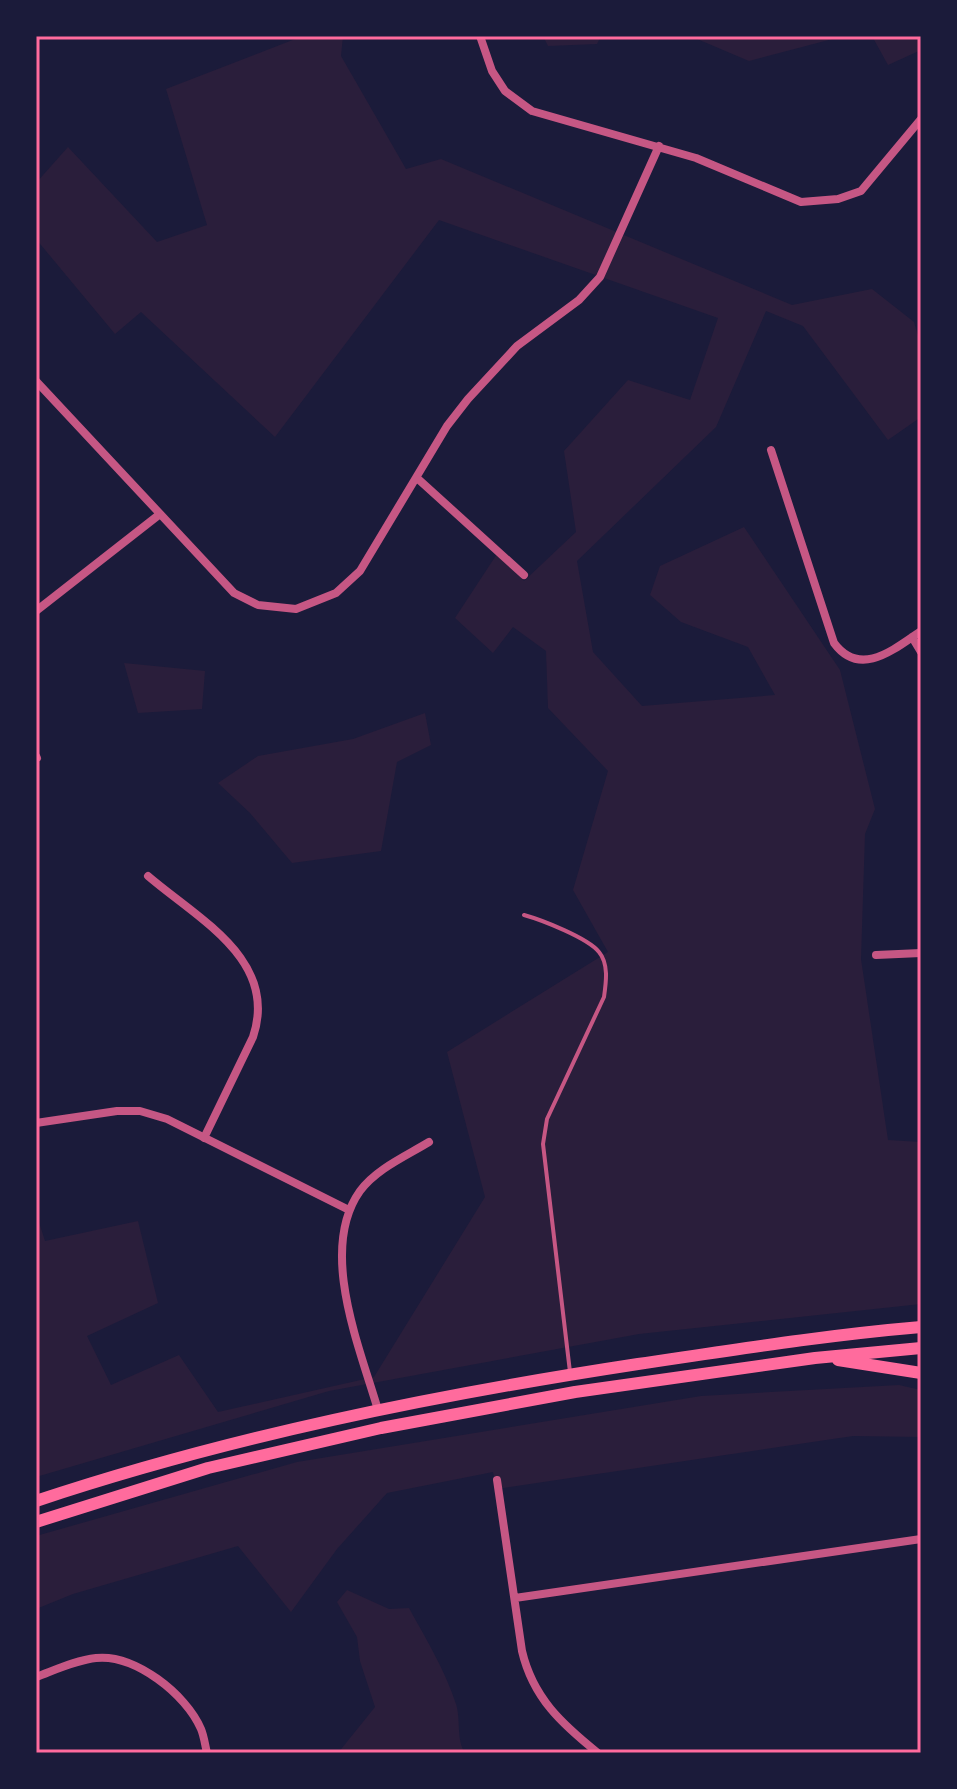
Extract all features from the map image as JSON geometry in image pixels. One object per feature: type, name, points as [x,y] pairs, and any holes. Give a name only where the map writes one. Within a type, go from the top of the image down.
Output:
[{"type":"highway","points":[[36,1501],[173,1460],[378,1410],[571,1374],[834,1334],[921,1327]]},
{"type":"highway","points":[[36,1522],[208,1468],[381,1428],[575,1392],[815,1358],[921,1348]]},
{"type":"highway","points":[[815,1358],[897,1367],[921,1373]]},
{"type":"street","points":[[480,36],[492,71],[505,91],[532,111],[659,146],[791,198],[826,201],[861,191],[921,119]]},
{"type":"street","points":[[36,381],[234,593],[258,605],[296,609],[336,593],[360,571],[447,426],[478,388],[517,346],[579,300],[600,277],[659,146]]},
{"type":"street","points":[[771,450],[834,643],[846,656],[870,661],[921,631]]},
{"type":"street","points":[[417,478],[524,575]]},
{"type":"street","points":[[36,611],[64,593],[160,514]]},
{"type":"street","points":[[912,637],[921,652]]},
{"type":"street","points":[[148,876],[234,949],[246,963],[258,991],[260,1007],[253,1037],[204,1138]]},
{"type":"street","points":[[876,955],[921,953]]},
{"type":"street","points":[[36,1123],[140,1111],[167,1119],[349,1210]]},
{"type":"street","points":[[378,1410],[341,1268],[349,1210],[361,1189],[382,1170],[429,1142]]},
{"type":"street","points":[[497,1480],[522,1651],[535,1689],[556,1718],[598,1753]]},
{"type":"street","points":[[515,1598],[921,1539]]},
{"type":"street","points":[[36,1677],[98,1657],[125,1662],[182,1699],[201,1728],[207,1753]]},
{"type":"lane","points":[[524,915],[587,943],[601,953],[607,978],[604,997],[547,1119],[543,1144],[571,1374]]},
{"type":"shaded area","points":[[303,36],[343,36],[341,56],[406,169],[441,159],[792,305],[872,289],[914,322],[921,346],[921,417],[888,440],[803,326],[766,311],[716,427],[577,561],[593,652],[642,706],[775,695],[748,647],[681,622],[650,595],[660,566],[744,527],[840,670],[875,809],[865,834],[861,959],[888,1140],[921,1142],[921,1304],[639,1334],[329,1391],[36,1477],[36,1213],[45,1241],[138,1221],[158,1303],[87,1336],[111,1385],[179,1355],[218,1412],[374,1377],[485,1197],[447,1052],[608,952],[573,890],[608,771],[548,708],[546,651],[513,627],[493,653],[455,618],[497,554],[524,581],[576,532],[564,451],[628,380],[690,400],[718,318],[439,220],[275,437],[141,312],[115,334],[36,239],[36,183],[68,147],[157,242],[207,225],[166,89]]},
{"type":"shaded area","points":[[543,36],[601,36],[597,44],[548,46]]},
{"type":"shaded area","points":[[690,36],[844,36],[749,61]]},
{"type":"shaded area","points":[[872,36],[914,36],[921,43],[921,50],[888,65]]},
{"type":"shaded area","points":[[124,663],[205,671],[202,709],[138,713]]},
{"type":"shaded area","points":[[425,713],[431,745],[397,762],[381,851],[292,863],[250,813],[218,783],[258,756],[353,739]]},
{"type":"shaded area","points":[[899,1385],[921,1390],[921,1437],[853,1436],[497,1489],[493,1472],[387,1493],[337,1549],[291,1612],[238,1546],[73,1594],[36,1609],[36,1536],[297,1462],[701,1396]]},
{"type":"shaded area","points":[[347,1590],[389,1609],[409,1608],[452,1691],[460,1742],[465,1753],[338,1753],[375,1707],[360,1661],[357,1637],[337,1602]]}]
